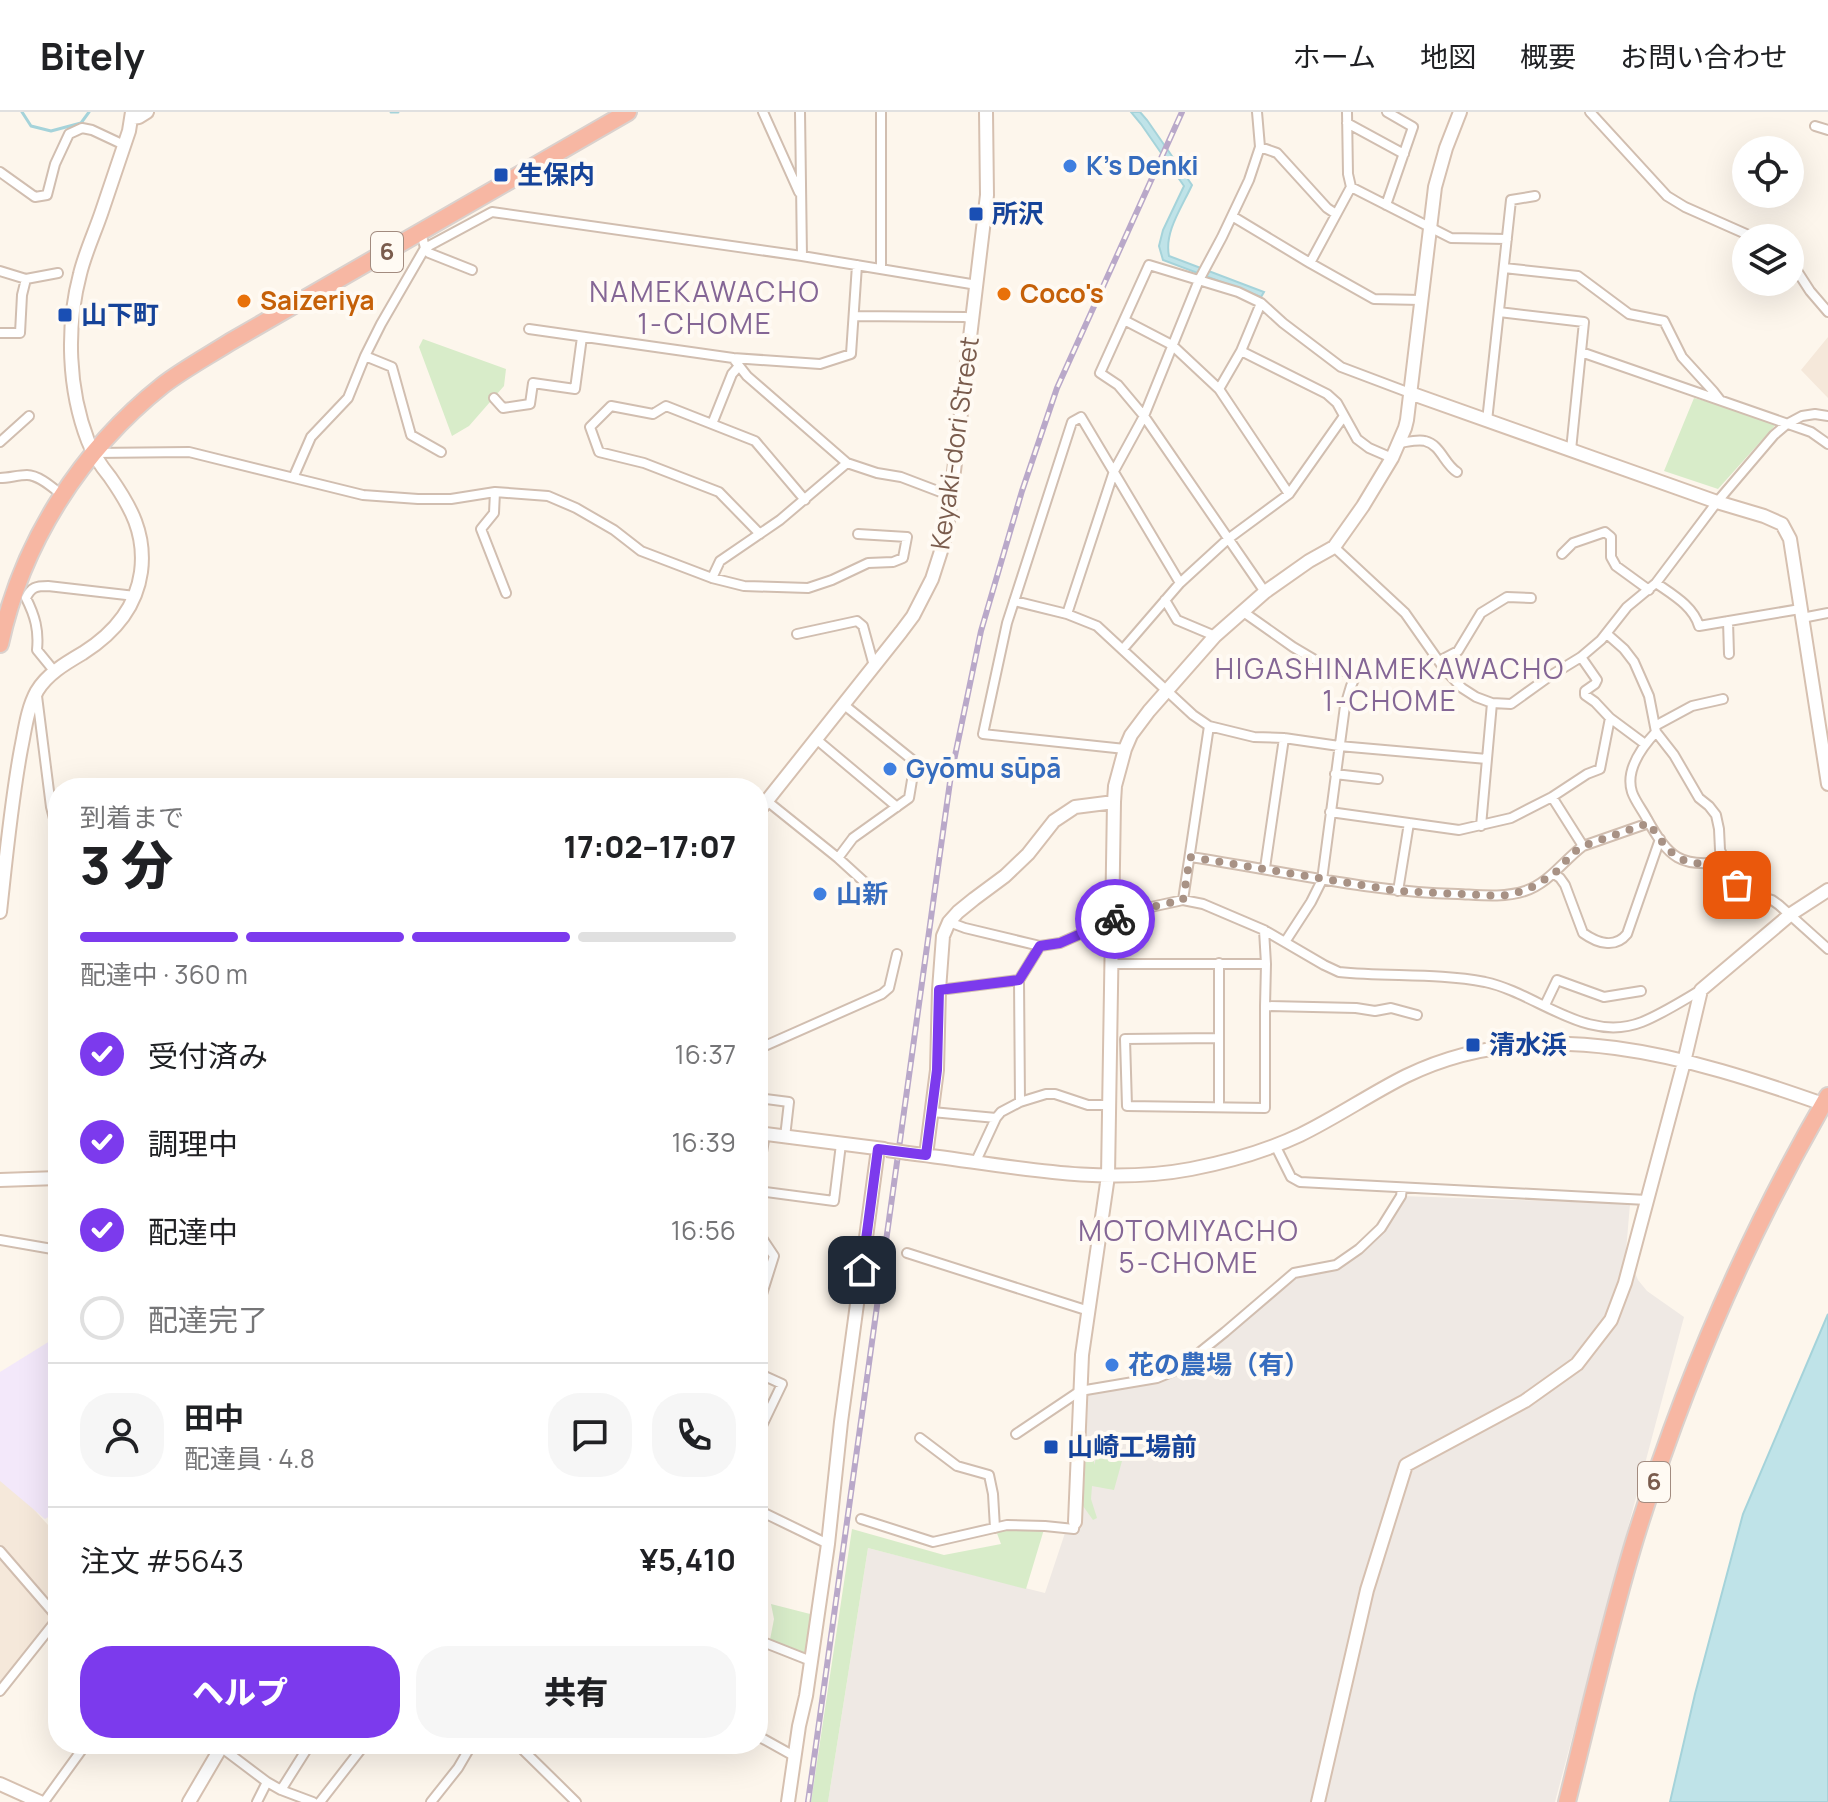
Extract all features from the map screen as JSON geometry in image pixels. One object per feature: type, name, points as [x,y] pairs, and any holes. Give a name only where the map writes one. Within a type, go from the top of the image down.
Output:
[{"type":"highway","name":"6","points":[[0,644],[14,590],[42,528],[78,471],[149,397],[188,367],[423,240],[628,112]]},
{"type":"highway","name":"6","points":[[1567,1802],[1620,1589],[1695,1369],[1732,1281],[1777,1188],[1826,1100]]},
{"type":"street","points":[[0,912],[16,777],[28,715],[37,691],[55,672],[112,631],[135,596],[141,575],[140,538],[132,511],[88,441],[73,377],[72,348],[74,304],[81,270],[132,115],[139,117],[147,112]]},
{"type":"street","points":[[763,112],[801,197]]},
{"type":"street","points":[[800,112],[802,256]]},
{"type":"street","points":[[881,112],[881,269]]},
{"type":"street","name":"Keyaki-dori Street","points":[[768,800],[913,616],[932,579],[947,528],[977,285],[987,195],[986,112]]},
{"type":"street","points":[[1067,614],[1114,471],[1144,416],[1199,280],[1249,180],[1260,147],[1257,112]]},
{"type":"street","points":[[1310,263],[1351,187],[1347,112]]},
{"type":"street","points":[[1386,205],[1413,127],[1387,112]]},
{"type":"street","points":[[861,1519],[933,1542],[1007,1525],[1074,1529],[1082,1355],[1108,1176],[1114,802],[1125,749],[1131,735],[1215,636],[1265,592],[1334,547],[1392,458],[1405,428],[1435,187],[1460,112]]},
{"type":"street","points":[[1590,112],[1667,196],[1732,228]]},
{"type":"street","points":[[1347,123],[1404,154]]},
{"type":"street","points":[[1815,126],[1828,130]]},
{"type":"street","points":[[0,172],[35,197],[47,195],[55,164],[69,134],[82,128],[92,130],[124,145]]},
{"type":"street","points":[[1260,147],[1277,153],[1336,214]]},
{"type":"street","points":[[1351,187],[1451,238],[1507,239]]},
{"type":"street","points":[[1487,421],[1511,200],[1535,196]]},
{"type":"street","points":[[294,476],[311,437],[348,398],[365,356],[423,240],[492,212],[802,256],[977,285]]},
{"type":"street","points":[[1232,216],[1374,299],[1421,300]]},
{"type":"street","points":[[423,240],[429,253],[472,270]]},
{"type":"street","points":[[529,329],[733,358],[820,364],[851,354],[857,265]]},
{"type":"street","points":[[1265,592],[1144,416],[1118,385],[1100,373],[1149,265],[1238,292],[1261,303],[1341,367],[1782,524],[1790,539],[1828,784]]},
{"type":"street","points":[[1504,268],[1578,276],[1629,314],[1664,321],[1682,357],[1720,400]]},
{"type":"street","points":[[0,271],[26,279],[58,273]]},
{"type":"street","points":[[0,333],[20,333],[26,279]]},
{"type":"street","points":[[1804,282],[1828,312]]},
{"type":"street","points":[[1219,389],[1241,351],[1261,303]]},
{"type":"street","points":[[1499,312],[1584,322],[1571,450]]},
{"type":"street","points":[[854,316],[973,319]]},
{"type":"street","points":[[1124,320],[1172,345],[1219,389],[1289,494]]},
{"type":"street","points":[[494,398],[503,408],[530,404],[533,383],[575,389],[582,337]]},
{"type":"street","points":[[1241,351],[1327,394],[1337,403],[1357,439],[1392,458]]},
{"type":"street","points":[[1581,352],[1811,432],[1828,444]]},
{"type":"street","points":[[365,356],[392,367],[411,435],[441,452]]},
{"type":"street","points":[[733,358],[757,385],[847,463],[901,477],[951,496]]},
{"type":"street","points":[[712,424],[732,374],[739,366]]},
{"type":"street","points":[[760,534],[719,492],[644,463],[599,452],[590,427],[611,406],[653,414],[666,406],[755,441],[805,500]]},
{"type":"street","points":[[0,442],[29,416]]},
{"type":"street","points":[[1123,649],[1180,583],[1228,539],[1289,494],[1344,416]]},
{"type":"street","points":[[1334,547],[1405,613],[1462,688],[1492,703],[1511,704],[1581,657],[1607,634],[1627,607],[1652,586],[1774,435],[1802,416],[1828,416]]},
{"type":"street","points":[[1125,749],[983,734],[1007,623],[1072,422],[1081,417],[1180,583]]},
{"type":"street","points":[[1399,443],[1424,440],[1436,446],[1450,468],[1457,472]]},
{"type":"street","points":[[93,453],[189,452],[363,495],[451,499],[495,492],[548,496],[614,530],[641,551],[712,578],[744,586],[808,588],[868,563],[893,562],[903,558],[907,537],[858,534]]},
{"type":"street","points":[[712,578],[720,561],[805,500],[847,463]]},
{"type":"street","points":[[0,478],[36,477],[62,495]]},
{"type":"street","points":[[495,492],[494,513],[481,529],[506,593]]},
{"type":"street","points":[[1562,554],[1573,543],[1605,532],[1611,537],[1611,557],[1616,566],[1684,603],[1696,615],[1699,626],[1828,613]]},
{"type":"street","points":[[55,672],[37,650],[37,624],[26,598],[30,590],[48,586],[135,596]]},
{"type":"street","points":[[1439,661],[1458,651],[1481,613],[1507,597],[1531,598]]},
{"type":"street","points":[[1165,600],[1177,620],[1215,636]]},
{"type":"street","points":[[1014,601],[1067,614],[1097,626],[1193,715],[1209,726],[1254,737],[1487,759]]},
{"type":"street","points":[[1242,611],[1320,663],[1356,675],[1345,706],[1322,880],[1285,942]]},
{"type":"street","points":[[797,634],[857,621],[863,626],[874,666]]},
{"type":"street","points":[[1728,621],[1729,654]]},
{"type":"street","points":[[1607,634],[1634,662],[1649,696],[1656,729],[1699,798],[1716,815],[1720,850],[1737,885],[1746,892],[1772,900],[1828,949]]},
{"type":"street","points":[[1581,657],[1597,680],[1585,691],[1585,695],[1645,744]]},
{"type":"street","points":[[37,691],[48,782]]},
{"type":"street","points":[[1723,699],[1692,706],[1656,729],[1636,757],[1632,791],[1665,849],[1689,862],[1711,864],[1726,861]]},
{"type":"street","points":[[1481,826],[1492,703]]},
{"type":"street","points":[[838,858],[853,838],[909,798],[915,762],[843,704]]},
{"type":"street","points":[[1330,812],[1459,830],[1511,818],[1600,769],[1610,718]]},
{"type":"street","points":[[1183,900],[1209,726]]},
{"type":"street","points":[[1265,868],[1284,738]]},
{"type":"street","points":[[816,739],[897,807]]},
{"type":"street","points":[[1335,774],[1378,779]]},
{"type":"street","points":[[1552,797],[1583,846]]},
{"type":"street","points":[[768,802],[872,889]]},
{"type":"street","points":[[926,1155],[937,1070],[943,936],[949,922],[1028,854],[1054,821],[1075,807],[1114,802]]},
{"type":"street","points":[[1398,891],[1409,823]]},
{"type":"street","points":[[1190,857],[1398,891],[1501,896],[1527,890],[1554,874],[1583,846],[1649,823]]},
{"type":"street","points":[[1554,874],[1565,885],[1583,933],[1600,942],[1621,941],[1627,934],[1660,839]]},
{"type":"street","points":[[949,922],[1040,946],[1060,943],[1112,920],[1183,900],[1203,904],[1264,930],[1339,972],[1467,979],[1515,991],[1573,1019],[1611,1027],[1640,1023],[1701,990],[1791,914],[1828,890]]},
{"type":"street","points":[[1219,1038],[1125,1039],[1127,1106],[1265,1108],[1264,930]]},
{"type":"street","points":[[1020,1102],[1019,980],[1040,946]]},
{"type":"street","points":[[768,1045],[882,994],[889,988],[897,954]]},
{"type":"street","points":[[1219,963],[1219,1106]]},
{"type":"street","points":[[1112,964],[1266,964]]},
{"type":"street","points":[[939,990],[1019,980]]},
{"type":"street","points":[[1545,1005],[1557,980],[1604,997],[1641,991]]},
{"type":"street","points":[[1318,1802],[1367,1590],[1406,1465],[1525,1401],[1577,1364],[1611,1320],[1625,1283],[1701,990]]},
{"type":"street","points":[[1265,1006],[1375,1011],[1391,1008],[1417,1015]]},
{"type":"street","points":[[768,1134],[1057,1173],[1108,1176],[1176,1172],[1275,1145],[1320,1125],[1431,1065],[1481,1051],[1562,1042],[1626,1049],[1826,1100]]},
{"type":"street","points":[[976,1161],[996,1118],[1020,1102],[1055,1094],[1088,1105],[1110,1105]]},
{"type":"street","points":[[768,1099],[789,1102],[785,1137]]},
{"type":"street","points":[[932,1112],[996,1118]]},
{"type":"street","points":[[768,1192],[834,1201],[841,1144]]},
{"type":"street","points":[[1275,1145],[1291,1177],[1300,1182],[1647,1200]]},
{"type":"street","points":[[788,1802],[828,1544],[841,1422],[882,1149]]},
{"type":"street","points":[[0,1180],[48,1178]]},
{"type":"street","points":[[1016,1434],[1080,1391],[1157,1378],[1179,1369],[1294,1273],[1336,1265],[1359,1249],[1381,1228],[1401,1196],[1402,1188]]},
{"type":"street","points":[[0,1240],[48,1248]]},
{"type":"street","points":[[768,1247],[774,1256],[768,1275]]},
{"type":"street","points":[[907,1253],[1089,1311]]},
{"type":"street","points":[[768,1378],[782,1384],[768,1413]]},
{"type":"street","points":[[920,1438],[957,1466],[989,1475],[995,1528]]},
{"type":"street","points":[[768,1515],[828,1544]]},
{"type":"street","points":[[0,1551],[48,1606]]},
{"type":"street","points":[[0,1691],[48,1631]]},
{"type":"street","points":[[768,1644],[811,1661]]},
{"type":"street","points":[[768,1742],[794,1756]]},
{"type":"street","points":[[0,1784],[42,1802],[78,1754]]},
{"type":"street","points":[[189,1802],[215,1754]]},
{"type":"street","points":[[231,1754],[267,1782],[313,1802]]},
{"type":"street","points":[[281,1790],[304,1754]]},
{"type":"street","points":[[320,1802],[357,1754]]},
{"type":"street","points":[[431,1802],[466,1754]]},
{"type":"street","points":[[527,1754],[575,1802]]},
{"type":"street","points":[[257,1802],[267,1782]]},
{"type":"shaded area","points":[[1828,337],[1828,398],[1801,370]]},
{"type":"shaded area","points":[[1401,1196],[1630,1204],[1626,1251],[1638,1280],[1647,1291],[1684,1317],[1555,1802],[828,1802],[868,1548],[1045,1593],[1072,1512],[1074,1468],[1084,1463],[1087,1392],[1179,1368],[1294,1273],[1336,1264],[1381,1228]]},
{"type":"shaded area","points":[[48,1342],[48,1517],[45,1519],[0,1481],[0,1372]]},
{"type":"shaded area","points":[[0,1472],[48,1525],[48,1626],[0,1684]]},
{"type":"green space","points":[[423,339],[506,369],[504,386],[469,426],[452,436],[419,347]]},
{"type":"green space","points":[[1694,398],[1779,421],[1718,489],[1664,471]]},
{"type":"green space","points":[[1090,1441],[1094,1465],[1097,1455],[1122,1461],[1114,1490],[1092,1486],[1091,1499],[1097,1518],[1093,1520],[1083,1506],[1086,1447]]},
{"type":"green space","points":[[1045,1526],[1026,1589],[868,1548],[828,1802],[811,1802],[852,1529],[944,1555],[1001,1544],[995,1528]]},
{"type":"green space","points":[[771,1604],[818,1616],[811,1661],[769,1645],[774,1619]]},
{"type":"water","points":[[1131,112],[1140,112],[1147,120],[1192,185],[1171,229],[1169,256],[1264,292],[1261,297],[1163,260],[1159,246],[1163,230],[1184,186]]},
{"type":"water","points":[[1828,1314],[1828,1802],[1670,1802],[1743,1514]]},
{"type":"waterway","points":[[22,112],[31,126],[51,131],[81,123],[89,112]]},
{"type":"waterway","points":[[391,112],[398,112]]},
{"type":"railway","points":[[808,1802],[951,775],[981,631],[1022,491],[1057,388],[1182,112]]},
{"type":"way so far","points":[[1115,919],[1183,900],[1190,857],[1398,891],[1501,896],[1527,890],[1554,874],[1583,846],[1649,823],[1665,849],[1676,857],[1700,864],[1726,861],[1737,885]]},
{"type":"place","name":"K's Denki","points":[[1070,166]]},
{"type":"place","name":"生保内","points":[[501,175]]},
{"type":"place","name":"所沢","points":[[976,214]]},
{"type":"place","name":"Coco's","points":[[1004,294]]},
{"type":"place","name":"Saizeriya","points":[[244,301]]},
{"type":"place","name":"山下町","points":[[65,315]]},
{"type":"place","name":"Gyōmu sūpā","points":[[890,769]]},
{"type":"place","name":"山新","points":[[820,894]]},
{"type":"place","name":"清水浜","points":[[1473,1045]]},
{"type":"place","name":"花の農場（有）","points":[[1112,1365]]},
{"type":"place","name":"山崎工場前","points":[[1051,1447]]},
{"type":"district","name":"NAMEKAWACHO 1-CHOME","points":[[705,308]]},
{"type":"district","name":"HIGASHINAMEKAWACHO 1-CHOME","points":[[1390,685]]},
{"type":"district","name":"MOTOMIYACHO 5-CHOME","points":[[1189,1247]]},
{"type":"route","points":[[862,1270],[878,1149],[926,1155],[937,1070],[939,990],[1019,980],[1040,946],[1060,943],[1115,919]]}]
